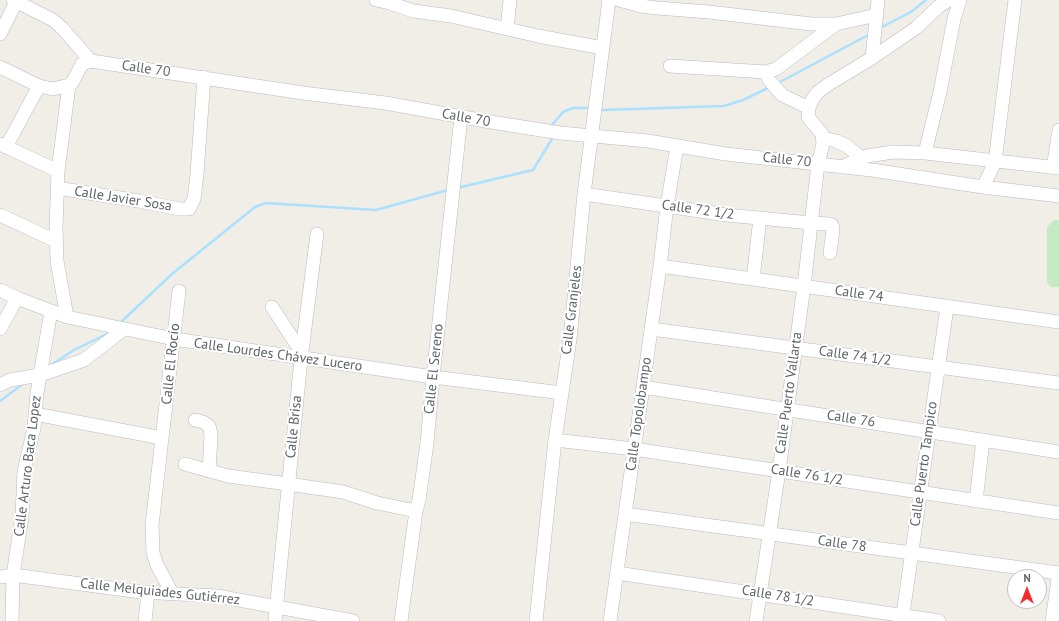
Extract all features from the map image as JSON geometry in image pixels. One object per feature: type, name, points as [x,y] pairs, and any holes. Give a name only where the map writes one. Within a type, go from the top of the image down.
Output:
[{"type":"street","points":[[0,34],[15,0],[53,20],[92,61],[82,64],[70,85],[58,171],[56,241],[57,261],[67,317]]},
{"type":"street","points":[[376,0],[413,11],[451,16],[603,48]]},
{"type":"street","points":[[507,29],[510,0]]},
{"type":"street","name":"Calle Granjeles","points":[[536,621],[555,440],[570,332],[584,194],[593,136],[609,0]]},
{"type":"street","points":[[618,0],[641,6],[811,24],[836,24],[876,18]]},
{"type":"street","points":[[872,58],[878,0]]},
{"type":"street","points":[[861,158],[847,146],[836,141],[823,138],[822,134],[808,117],[812,100],[818,92],[829,84],[872,58],[916,28],[938,7],[949,0]]},
{"type":"street","points":[[925,153],[940,92],[954,19],[960,0]]},
{"type":"street","points":[[983,187],[995,162],[1015,0]]},
{"type":"street","points":[[768,76],[836,24]]},
{"type":"street","name":"Calle 70","points":[[92,61],[310,94],[385,103],[560,133],[648,141],[726,154],[872,170],[983,187],[1059,196]]},
{"type":"street","points":[[670,66],[768,76],[782,94],[809,108]]},
{"type":"street","points":[[0,67],[39,86],[53,89],[70,85]]},
{"type":"street","name":"Calle Javier Sosa","points":[[57,188],[180,209],[190,209],[194,199],[197,174],[204,78]]},
{"type":"street","points":[[39,86],[3,145],[58,171]]},
{"type":"street","name":"Calle El Sereno","points":[[401,621],[427,443],[432,377],[462,117]]},
{"type":"street","points":[[842,167],[861,158],[893,152],[925,153],[1056,168],[1059,130]]},
{"type":"street","name":"Calle Puerto Vallarta","points":[[756,621],[779,471],[804,286],[818,164],[823,138]]},
{"type":"street","name":"Calle Topolobampo","points":[[610,621],[660,266],[667,206],[677,146]]},
{"type":"street","name":"Calle 72 1/2","points":[[584,194],[760,218],[811,224],[828,224],[832,225],[833,229],[830,253]]},
{"type":"street","points":[[0,215],[56,241]]},
{"type":"street","points":[[753,279],[760,218]]},
{"type":"street","name":"Calle Brisa","points":[[275,621],[301,356],[317,234]]},
{"type":"street","name":"Calle 74","points":[[660,266],[1059,322]]},
{"type":"street","name":"Calle Lourdes Chávez Lucero","points":[[0,290],[67,317],[174,339],[301,356],[432,377],[562,393]]},
{"type":"street","name":"Calle El Rocío","points":[[172,594],[157,565],[153,553],[152,543],[156,488],[179,290]]},
{"type":"street","points":[[0,330],[17,298]]},
{"type":"street","points":[[272,307],[301,356]]},
{"type":"street","name":"Calle Puerto Tampico","points":[[902,618],[947,307]]},
{"type":"street","name":"Calle Arturo Baca Lopez","points":[[12,621],[14,575],[22,517],[24,471],[32,441],[50,311]]},
{"type":"street","points":[[0,385],[10,380],[40,375],[84,360],[124,329]]},
{"type":"street","name":"Calle 74 1/2","points":[[651,329],[1059,383]]},
{"type":"street","name":"Calle 76","points":[[643,387],[1059,452]]},
{"type":"street","points":[[35,414],[162,438]]},
{"type":"street","points":[[195,420],[208,425],[210,429],[209,471]]},
{"type":"street","name":"Calle 76 1/2","points":[[555,440],[634,449],[920,493],[1059,512]]},
{"type":"street","points":[[976,501],[983,440]]},
{"type":"street","points":[[185,464],[228,476],[343,492],[377,503],[416,511]]},
{"type":"street","name":"Calle 78","points":[[625,514],[1059,572]]},
{"type":"street","points":[[1052,621],[1058,592],[1059,572]]},
{"type":"street","name":"Calle 78 1/2","points":[[617,573],[760,594],[902,618],[939,621]]},
{"type":"street","name":"Calle Melquiades Gutiérrez","points":[[0,577],[14,575],[148,592],[217,596],[353,621]]},
{"type":"street","points":[[145,621],[148,592]]},
{"type":"green space","points":[[1054,220],[1059,220],[1059,287],[1051,287],[1047,282],[1047,227]]},
{"type":"waterway","points":[[880,28],[911,12],[926,0]]},
{"type":"waterway","points":[[778,83],[870,34]]},
{"type":"waterway","points":[[602,110],[724,106],[743,100],[770,87]]},
{"type":"waterway","points":[[552,125],[563,112],[573,108],[589,108]]},
{"type":"waterway","points":[[457,188],[533,170],[552,139]]},
{"type":"waterway","points":[[121,322],[172,274],[255,207],[266,203],[376,210],[448,190]]},
{"type":"waterway","points":[[51,365],[74,350],[109,333]]},
{"type":"waterway","points":[[0,401],[24,383]]}]
